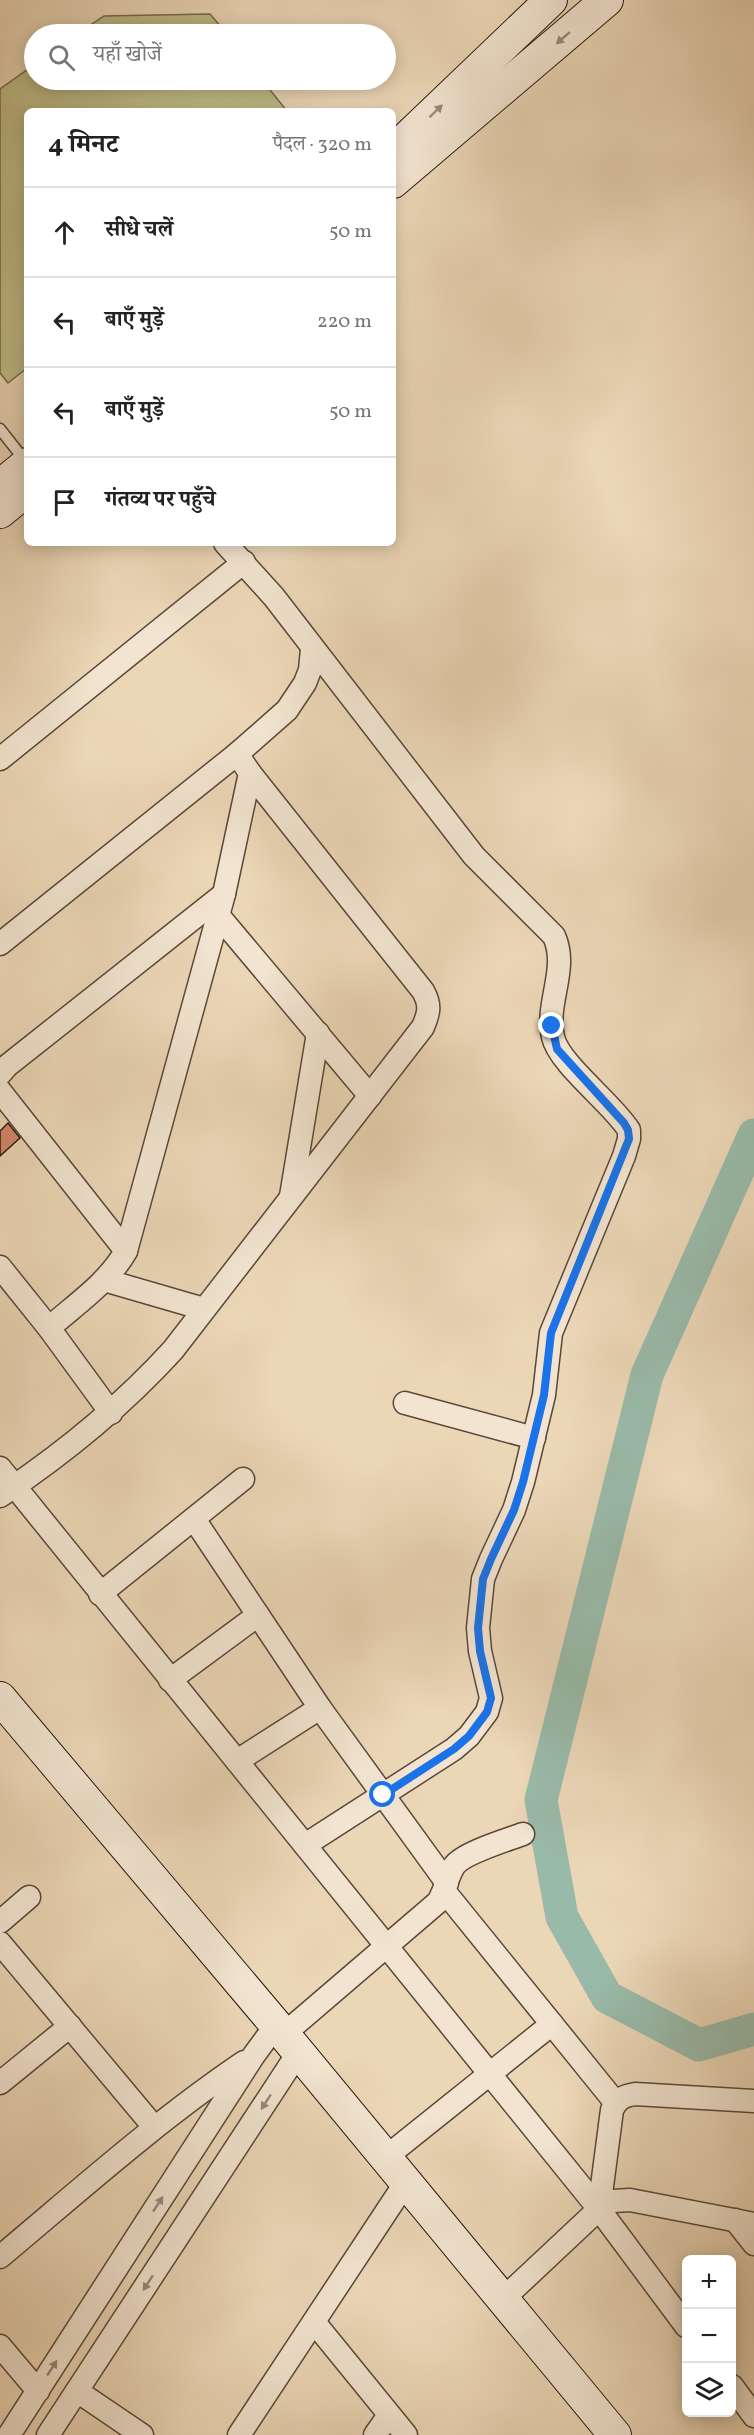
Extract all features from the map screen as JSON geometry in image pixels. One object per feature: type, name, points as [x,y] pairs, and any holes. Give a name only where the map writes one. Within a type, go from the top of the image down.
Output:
[{"type":"street","points":[[396,148],[551,0]]},
{"type":"street","points":[[396,179],[607,0]]},
{"type":"street","points":[[0,486],[24,466]]},
{"type":"street","points":[[0,512],[24,492]]},
{"type":"street","points":[[228,546],[273,597],[474,856],[555,936],[560,948],[552,1026],[557,1049],[628,1130],[629,1139],[551,1333],[544,1395],[534,1438],[514,1510],[483,1579],[478,1628],[480,1651],[491,1698],[487,1712],[469,1736],[454,1749],[305,1845]]},
{"type":"street","points":[[0,759],[244,562]]},
{"type":"street","points":[[0,944],[237,754],[287,710],[305,683],[310,670],[312,649]]},
{"type":"street","points":[[7,1491],[111,1413],[157,1367],[423,1028],[429,1015],[430,1003],[423,991],[237,754]]},
{"type":"street","points":[[49,1328],[117,1267],[126,1251],[221,905],[250,773]]},
{"type":"street","points":[[221,905],[318,1033],[370,1096]]},
{"type":"street","points":[[0,1074],[7,1066],[221,905]]},
{"type":"street","points":[[291,1197],[318,1033]]},
{"type":"street","points":[[0,1091],[126,1251]]},
{"type":"street","points":[[0,1267],[49,1328],[111,1413]]},
{"type":"street","points":[[104,1280],[204,1310]]},
{"type":"street","points":[[405,1403],[534,1438]]},
{"type":"street","points":[[0,1468],[7,1491],[100,1594],[237,1761],[599,2209],[682,2319]]},
{"type":"street","points":[[100,1594],[243,1479]]},
{"type":"street","points":[[194,1519],[320,1708],[446,1887],[615,2102]]},
{"type":"street","points":[[170,1680],[258,1615]]},
{"type":"street","points":[[0,1698],[286,2037],[615,2435]]},
{"type":"street","points":[[237,1761],[320,1708]]},
{"type":"street","points":[[0,2257],[190,2099],[254,2055],[286,2037],[438,1902],[454,1866],[460,1860],[523,1834]]},
{"type":"street","points":[[0,1922],[29,1897]]},
{"type":"street","points":[[0,1942],[154,2127]]},
{"type":"street","points":[[386,2157],[552,2024]]},
{"type":"street","points":[[0,2083],[70,2026]]},
{"type":"street","points":[[48,2435],[77,2391],[286,2037]]},
{"type":"street","points":[[9,2435],[254,2055]]},
{"type":"street","points":[[599,2209],[612,2110],[615,2102],[623,2096],[635,2094],[754,2101]]},
{"type":"street","points":[[239,2435],[406,2182]]},
{"type":"street","points":[[503,2299],[599,2209],[613,2201],[630,2200],[745,2222],[754,2244]]},
{"type":"street","points":[[314,2322],[406,2435]]},
{"type":"street","points":[[0,2346],[38,2391]]},
{"type":"street","points":[[77,2391],[142,2435]]},
{"type":"street","points":[[736,2391],[754,2416]]},
{"type":"street","points":[[375,2435],[389,2415]]},
{"type":"lane","points":[[0,429],[24,459]]},
{"type":"shaded area","points":[[210,14],[218,24],[92,24],[104,16]]},
{"type":"shaded area","points":[[24,72],[24,90],[270,90],[285,108],[24,108],[24,370],[8,383],[0,373],[0,89]]},
{"type":"building","points":[[8,1123],[20,1138],[0,1156],[0,1131]]},
{"type":"waterway","points":[[754,1135],[647,1375],[541,1800],[562,1917],[607,1997],[699,2045],[754,2029]]},
{"type":"route","points":[[383,1795],[454,1749],[469,1736],[487,1712],[491,1698],[480,1651],[478,1628],[483,1579],[514,1510],[523,1482],[544,1395],[551,1333],[629,1139],[624,1123],[557,1049],[552,1026]]}]
